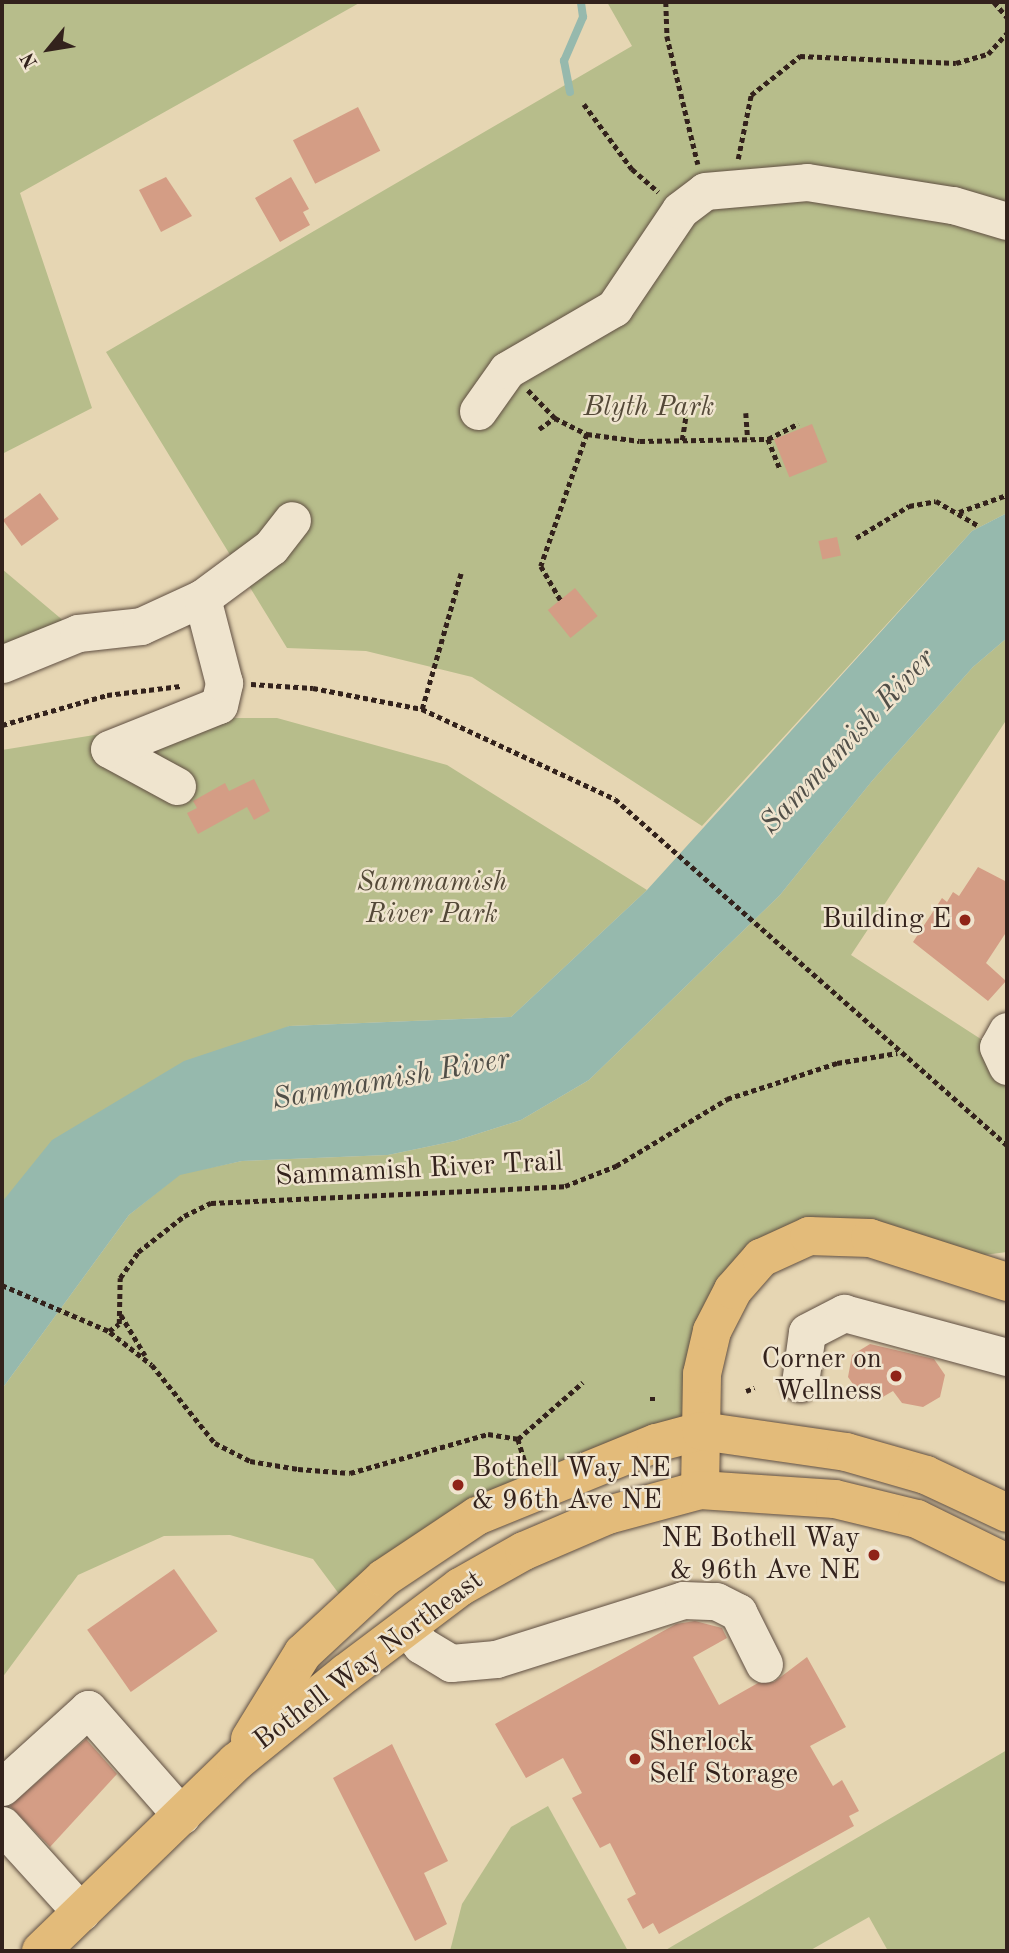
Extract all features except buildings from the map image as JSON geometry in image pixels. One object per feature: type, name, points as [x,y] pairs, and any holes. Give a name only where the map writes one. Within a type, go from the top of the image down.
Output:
[{"type":"main road","points":[[699,1490],[702,1374],[712,1331],[733,1290],[761,1258],[809,1236],[870,1238],[1007,1282]]},
{"type":"main road","points":[[701,1432],[846,1452],[926,1475],[1007,1513]]},
{"type":"main road","name":"Bothell Way Northeast","points":[[236,1762],[303,1653],[384,1578],[477,1516],[533,1489],[701,1432]]},
{"type":"main road","name":"Bothell Way Northeast","points":[[41,1951],[236,1762],[407,1627],[524,1551],[608,1515],[699,1490],[823,1498],[917,1519],[1007,1563]]},
{"type":"street","points":[[478,411],[499,379],[614,308],[706,195],[772,180],[861,188],[1007,221]]},
{"type":"street","points":[[2,664],[78,633],[141,626],[202,598],[271,547],[292,520]]},
{"type":"street","points":[[177,786],[110,749],[159,734],[219,705],[224,682],[202,598]]},
{"type":"street","points":[[800,1383],[807,1332],[844,1313],[1007,1357]]},
{"type":"street","points":[[407,1627],[421,1645],[451,1663],[496,1659],[682,1600],[716,1601],[738,1612],[764,1664]]},
{"type":"street","points":[[2,1787],[88,1709],[182,1816]]},
{"type":"street","points":[[2,1825],[81,1912]]},
{"type":"path","points":[[666,2],[667,36],[706,195]]},
{"type":"path","points":[[994,2],[1007,17]]},
{"type":"path","points":[[706,195],[751,95],[800,56],[956,62],[988,54],[1007,33]]},
{"type":"path","points":[[584,104],[632,169],[706,195]]},
{"type":"path","points":[[499,379],[546,402],[555,418],[587,433],[682,440],[768,439],[798,424]]},
{"type":"path","points":[[746,413],[748,439]]},
{"type":"path","points":[[682,440],[685,415]]},
{"type":"path","points":[[539,429],[555,418]]},
{"type":"path","points":[[561,600],[541,566],[587,433]]},
{"type":"path","points":[[768,439],[780,469]]},
{"type":"path","points":[[959,512],[1007,495]]},
{"type":"path","points":[[856,537],[909,506],[936,501],[959,512],[976,525]]},
{"type":"path","points":[[422,709],[461,573]]},
{"type":"path","points":[[2,725],[107,695],[224,682],[313,688],[422,709],[615,799],[846,1003],[898,1053],[1007,1145]]},
{"type":"path","name":"Sammamish River Trail","points":[[109,1331],[119,1324],[120,1278],[138,1252],[211,1203],[565,1186],[616,1166],[727,1099],[837,1063],[898,1053]]},
{"type":"path","points":[[2,1284],[109,1331],[152,1365]]},
{"type":"path","points":[[119,1311],[152,1365],[228,1451],[250,1461],[350,1473],[488,1434],[518,1439],[534,1431],[583,1382]]},
{"type":"path","points":[[746,1391],[754,1388]]},
{"type":"path","points":[[650,1399],[659,1399]]},
{"type":"path","points":[[782,1537],[784,1528]]},
{"type":"green space","points":[[2,2],[361,2],[20,193],[92,408],[2,454]]},
{"type":"green space","name":"Blyth Park","points":[[607,2],[1007,2],[1007,513],[972,531],[702,826],[472,677],[366,651],[287,648],[106,352],[632,46]]},
{"type":"green space","points":[[2,569],[78,633],[2,664]]},
{"type":"green space","points":[[1007,638],[1007,719],[851,955],[1007,1056],[1007,1252],[938,1261],[809,1236],[732,1290],[701,1431],[656,1443],[348,1606],[313,1559],[230,1535],[164,1536],[78,1575],[2,1678],[2,1389],[129,1215],[180,1174],[242,1161],[388,1155],[455,1141],[521,1120],[589,1080],[780,895],[872,781],[973,667]]},
{"type":"green space","name":"Sammamish River Park","points":[[199,718],[277,718],[447,765],[647,890],[511,1017],[289,1026],[2,1202],[2,750]]},
{"type":"green space","points":[[1007,1750],[1007,1951],[888,1951],[869,1917],[809,1951],[664,1951]]},
{"type":"green space","points":[[548,1806],[628,1951],[450,1951],[462,1904],[511,1827]]},
{"type":"water","name":"Sammamish River","points":[[1007,513],[1007,638],[973,667],[872,781],[780,895],[589,1080],[521,1120],[455,1141],[388,1155],[242,1161],[180,1175],[129,1215],[2,1389],[2,1202],[52,1140],[184,1061],[289,1026],[511,1017],[647,890],[972,531]]},
{"type":"waterway","points":[[570,92],[564,61],[583,17],[581,2]]},
{"type":"place","name":"Building E","points":[[965,920]]},
{"type":"place","name":"Corner on Wellness","points":[[896,1376]]},
{"type":"place","name":"Bothell Way NE & 96th Ave NE","points":[[458,1485]]},
{"type":"place","name":"NE Bothell Way & 96th Ave NE","points":[[874,1555]]},
{"type":"place","name":"Sherlock Self Storage","points":[[635,1759]]}]
